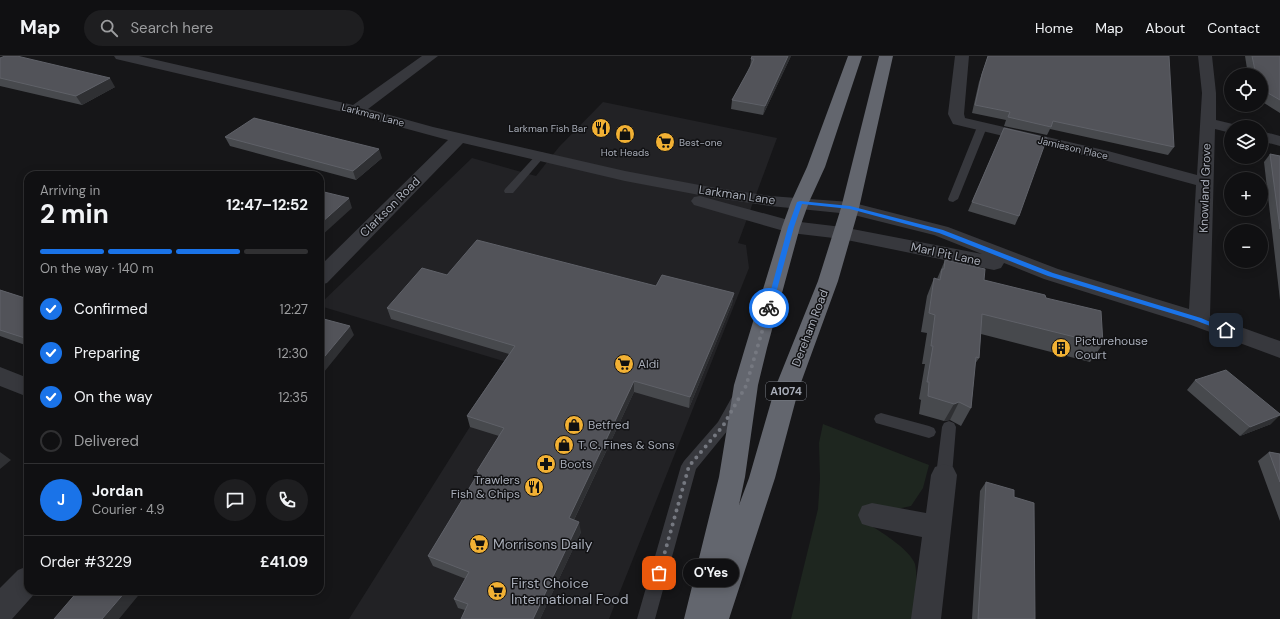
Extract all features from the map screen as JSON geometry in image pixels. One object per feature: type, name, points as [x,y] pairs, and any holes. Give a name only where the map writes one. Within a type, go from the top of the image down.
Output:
[{"type":"highway","points":[[699,619],[732,476],[746,386],[791,227],[800,202],[816,167],[855,56]]},
{"type":"highway","name":"Dereham Road","points":[[714,619],[762,478],[787,388],[828,281],[850,208],[886,56]]},
{"type":"street","name":"Larkman Lane","points":[[121,56],[356,110],[378,118],[541,155],[625,176],[710,192],[770,201],[800,202],[850,208]]},
{"type":"street","points":[[356,110],[431,56]]},
{"type":"street","name":"Jamieson Place","points":[[962,56],[956,114],[959,121],[1108,156],[1204,182]]},
{"type":"street","name":"Knowland Grove","points":[[1199,320],[1209,92],[1205,56]]},
{"type":"street","points":[[1208,123],[1224,126]]},
{"type":"street","name":"Clarkson Road","points":[[324,274],[460,137]]},
{"type":"street","points":[[1268,138],[1280,142]]},
{"type":"street","name":"Larkman Lane","points":[[625,176],[731,211],[791,227],[842,233]]},
{"type":"street","name":"Marl Pit Lane","points":[[850,208],[941,232],[1051,274],[1199,320],[1280,350]]},
{"type":"street","name":"Marl Pit Lane","points":[[842,233],[1051,274]]},
{"type":"street","points":[[0,376],[24,386]]},
{"type":"street","points":[[926,619],[944,475]]},
{"type":"street","points":[[872,515],[938,528]]},
{"type":"street","points":[[0,610],[24,584]]},
{"type":"lane","points":[[953,199],[982,127]]},
{"type":"lane","points":[[509,191],[541,155]]},
{"type":"lane","points":[[646,619],[689,466],[723,426],[746,386]]},
{"type":"lane","points":[[881,418],[929,432]]},
{"type":"lane","points":[[944,475],[949,427]]},
{"type":"shaded area","points":[[603,102],[777,138],[738,243],[746,245],[749,268],[609,619],[349,619],[510,363],[324,307],[324,300],[472,158],[536,176],[559,147]]},
{"type":"shaded area","points":[[823,424],[929,465],[923,488],[911,506],[897,509],[871,526],[889,537],[908,553],[915,564],[916,591],[913,619],[791,619],[818,509],[820,479],[819,443]]},
{"type":"building","points":[[5,56],[17,56],[110,78],[76,96],[0,78],[0,58]]},
{"type":"building","points":[[752,56],[788,56],[765,106],[732,100],[754,59],[751,59]]},
{"type":"building","points":[[988,56],[1169,56],[1174,147],[1053,121],[1051,127],[1008,117],[1010,112],[975,105]]},
{"type":"building","points":[[1252,56],[1280,56],[1280,100],[1268,93],[1268,68],[1255,68]]},
{"type":"building","points":[[254,118],[379,149],[353,171],[225,137]]},
{"type":"building","points":[[1004,128],[1047,138],[1019,216],[972,202]]},
{"type":"building","points":[[1270,154],[1280,156],[1280,229]]},
{"type":"building","points":[[324,192],[349,198],[324,220]]},
{"type":"building","points":[[477,240],[656,286],[662,275],[734,293],[690,397],[634,381],[569,518],[579,522],[533,619],[461,619],[468,604],[454,599],[469,572],[428,556],[479,472],[477,471],[504,428],[467,416],[515,346],[387,308],[422,268],[447,275]]},
{"type":"building","name":"Picturehouse Court","points":[[945,260],[985,269],[984,280],[1045,295],[1046,298],[1101,311],[1103,344],[982,314],[979,358],[976,357],[971,408],[959,402],[954,404],[928,396],[929,382],[927,382],[933,346],[931,346],[935,315],[929,313],[934,278],[940,280],[942,269],[944,269]]},
{"type":"building","points":[[0,290],[24,298],[24,338],[0,330]]},
{"type":"building","points":[[324,319],[350,326],[324,357]]},
{"type":"building","points":[[1226,370],[1280,415],[1250,427],[1195,380]]},
{"type":"building","points":[[1269,452],[1280,454],[1280,482]]},
{"type":"building","points":[[986,482],[1014,490],[1014,497],[1034,503],[1035,619],[978,619]]},
{"type":"building","points":[[75,595],[123,595],[102,619],[54,619]]},
{"type":"way so far","points":[[659,573],[689,466],[723,426],[746,386],[769,308]]},
{"type":"place","name":"Larkman Fish Bar","points":[[601,128]]},
{"type":"place","name":"Hot Heads","points":[[625,134]]},
{"type":"place","name":"Best-one","points":[[665,142]]},
{"type":"place","name":"Picturehouse Court","points":[[1061,348]]},
{"type":"place","name":"Aldi","points":[[624,364]]},
{"type":"place","name":"Betfred","points":[[574,425]]},
{"type":"place","name":"T. C. Fines & Sons","points":[[564,445]]},
{"type":"place","name":"Boots","points":[[546,464]]},
{"type":"place","name":"Trawlers Fish & Chips","points":[[534,487]]},
{"type":"place","name":"Morrisons Daily","points":[[479,544]]},
{"type":"place","name":"O'Yes","points":[[659,573]]},
{"type":"place","name":"First Choice International Food","points":[[497,591]]},
{"type":"route","points":[[769,308],[791,227],[800,202],[850,208],[941,232],[1051,274],[1199,320],[1226,330]]}]
